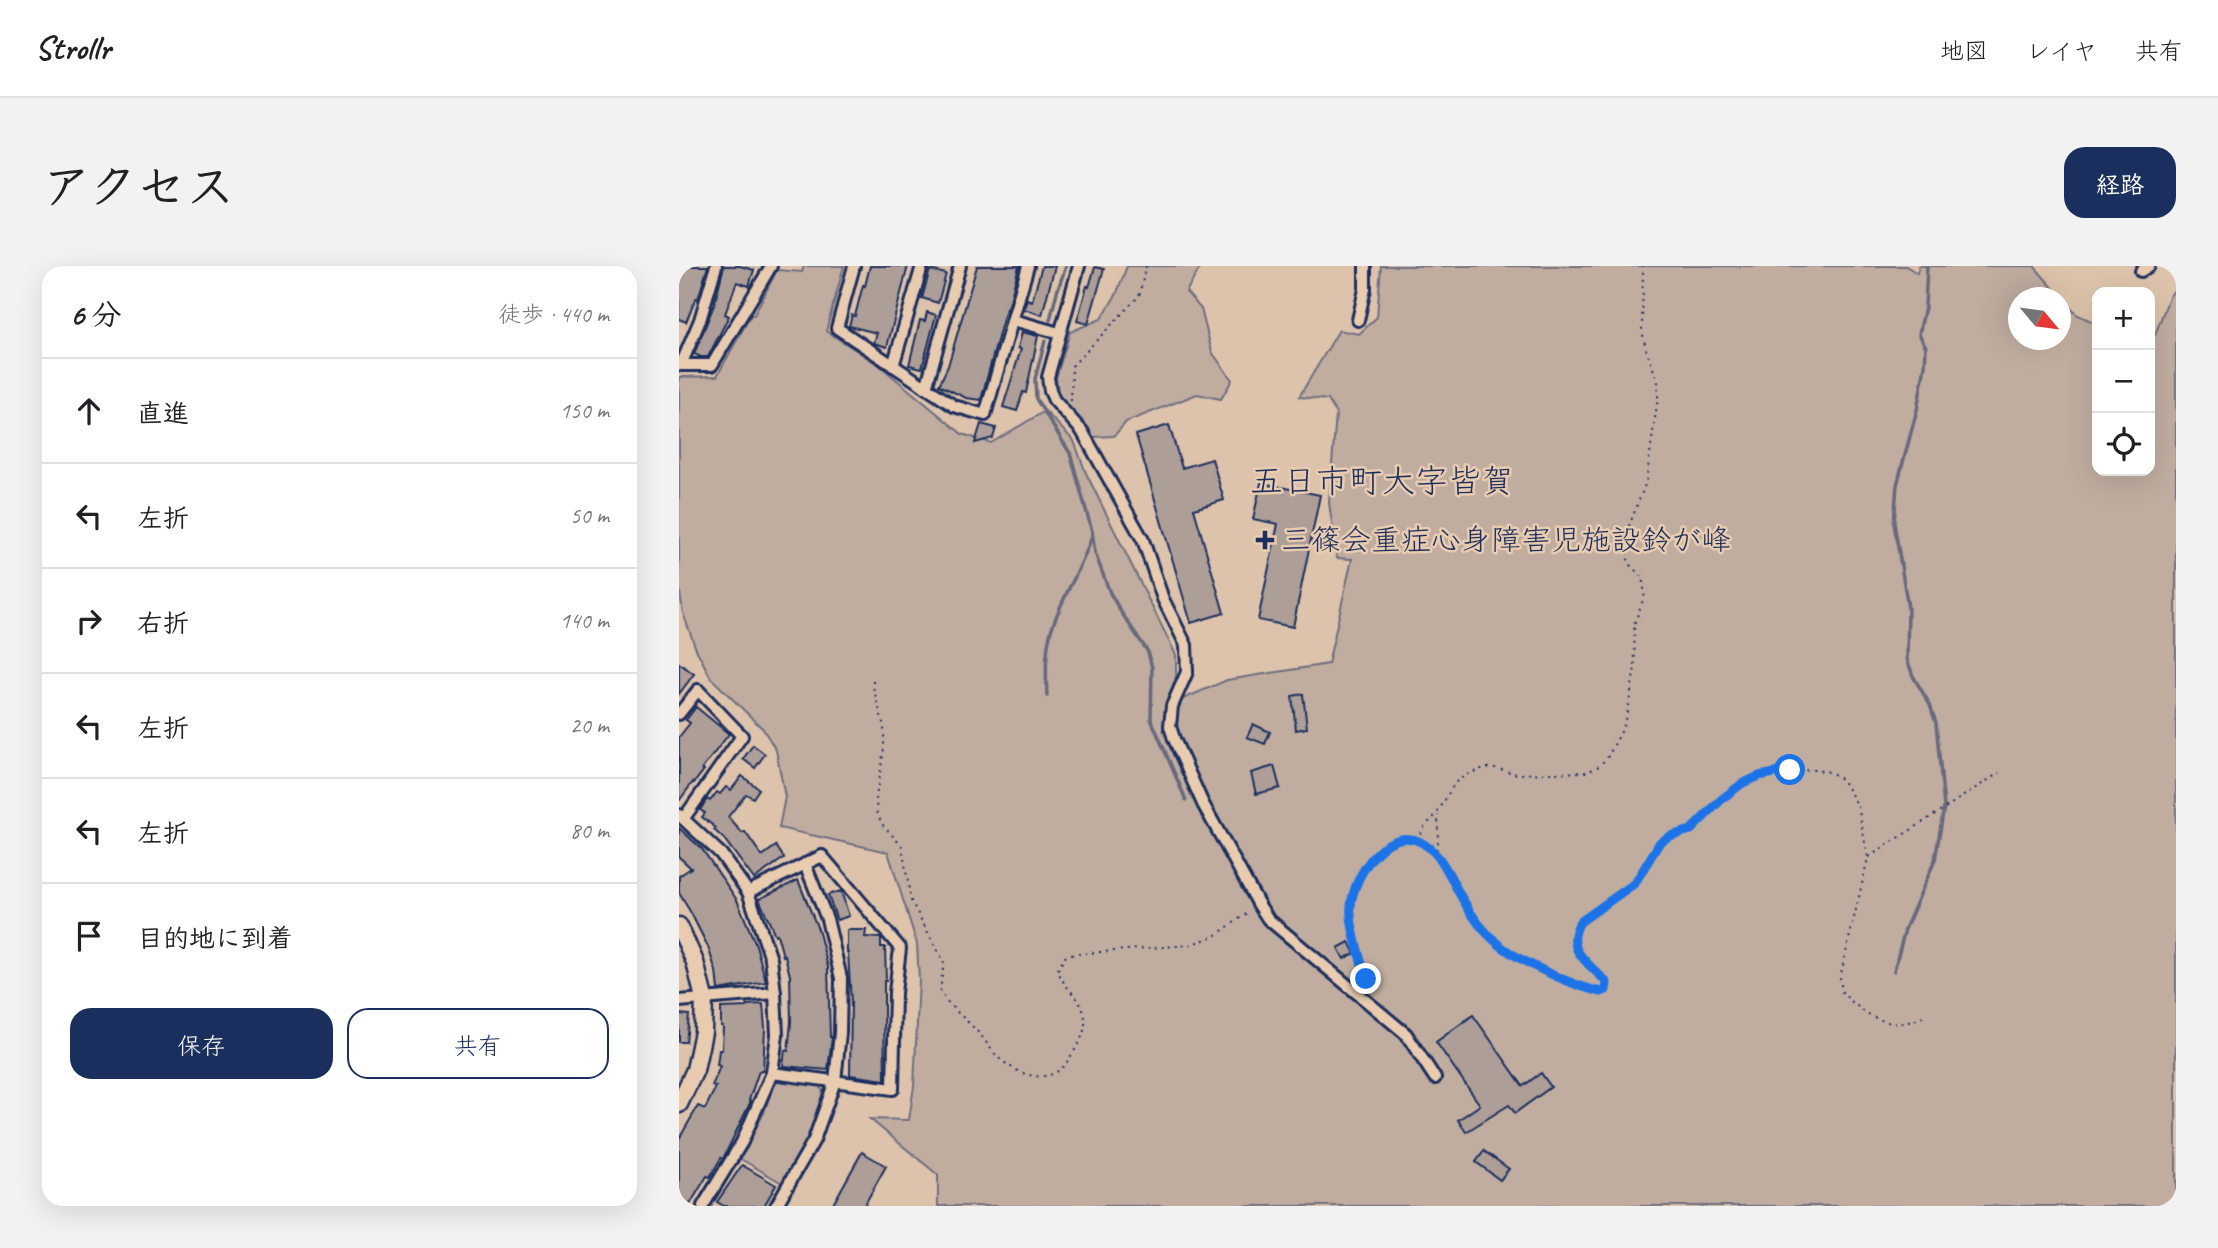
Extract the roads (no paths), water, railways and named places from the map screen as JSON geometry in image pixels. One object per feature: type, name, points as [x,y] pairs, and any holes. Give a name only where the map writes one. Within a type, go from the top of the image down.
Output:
[{"type":"street","points":[[716,266],[681,365],[712,365],[771,266]]},
{"type":"street","points":[[854,266],[837,328],[954,407],[985,415],[1028,266]]},
{"type":"street","points":[[893,366],[922,266]]},
{"type":"street","points":[[926,388],[960,266]]},
{"type":"street","points":[[1079,266],[1048,377],[1049,391],[1082,431],[1143,540],[1163,599],[1186,645],[1187,672],[1172,706],[1170,726],[1203,804],[1268,919],[1406,1034],[1435,1078]]},
{"type":"street","points":[[1359,320],[1365,289],[1365,266]]},
{"type":"street","points":[[1013,320],[1059,333]]},
{"type":"street","points":[[679,714],[698,690],[742,736],[681,816],[721,854],[748,892],[771,958],[775,993],[777,1035],[772,1073],[742,1142],[703,1206]]},
{"type":"street","points":[[748,892],[822,856],[900,948],[895,993],[893,1089],[772,1073]]},
{"type":"street","points":[[776,1206],[814,1140],[835,1081],[840,1033],[841,978],[827,919],[805,864]]},
{"type":"street","points":[[679,926],[695,962],[704,998],[703,1032],[695,1070],[679,1104]]},
{"type":"street","points":[[679,1001],[775,993]]},
{"type":"waterway","points":[[1050,320],[1066,266]]},
{"type":"waterway","points":[[1894,971],[1905,929],[1935,860],[1944,807],[1936,723],[1907,659],[1908,608],[1894,523],[1897,485],[1917,410],[1925,366],[1926,347],[1919,334],[1925,307],[1927,266]]},
{"type":"waterway","points":[[1045,341],[1035,379],[1036,399],[1070,453],[1092,531],[1095,553],[1110,593],[1148,652],[1152,668],[1151,719],[1186,800]]},
{"type":"waterway","points":[[1047,696],[1047,655],[1051,631],[1092,536]]},
{"type":"place","name":"三篠会重症心身障害児施設鈴が峰","points":[[1265,540]]},
{"type":"district","name":"五日市町大字皆賀","points":[[1382,481]]}]
